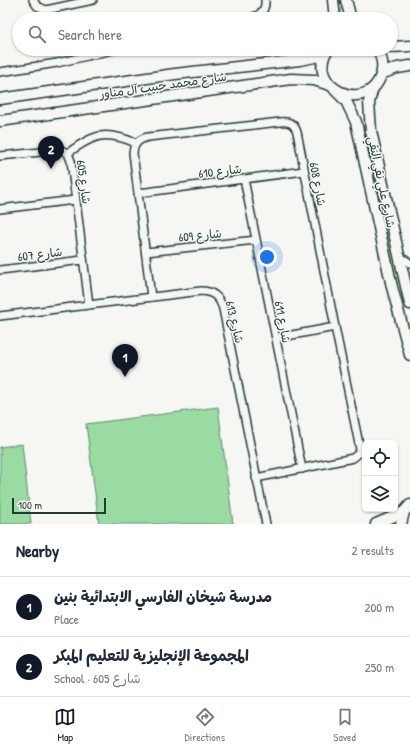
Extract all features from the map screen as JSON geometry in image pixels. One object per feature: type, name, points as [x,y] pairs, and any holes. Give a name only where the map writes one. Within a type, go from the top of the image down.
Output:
[{"type":"main road","points":[[333,0],[334,12]]},
{"type":"main road","points":[[346,0],[349,12]]},
{"type":"main road","points":[[398,47],[410,46]]},
{"type":"main road","name":"شارع محمد حبيب آل مناور","points":[[0,99],[175,74],[300,60],[317,56]]},
{"type":"main road","points":[[325,56],[323,67],[325,76],[333,88]]},
{"type":"main road","points":[[380,56],[382,60],[381,74],[397,68],[410,66]]},
{"type":"main road","name":"شارع علي نقي النقي","points":[[381,74],[373,88],[368,102],[369,123],[410,304]]},
{"type":"main road","name":"شارع محمد حبيب آل مناور","points":[[0,121],[291,79],[314,80],[343,94],[352,96],[362,94],[373,88]]},
{"type":"main road","name":"شارع علي نقي النقي","points":[[333,88],[346,101],[356,122],[390,279],[410,355]]},
{"type":"main road","points":[[376,524],[407,508]]},
{"type":"main road","points":[[401,524],[407,508]]},
{"type":"street","points":[[34,0],[37,6],[46,10],[93,0]]},
{"type":"street","points":[[262,12],[265,7],[265,0]]},
{"type":"street","points":[[0,72],[50,64],[86,56]]},
{"type":"street","name":"شارع 608","points":[[136,143],[148,137],[286,121],[292,124],[296,129],[360,451],[358,455],[353,458],[256,478]]},
{"type":"street","points":[[68,153],[87,140],[101,135],[120,136],[136,143],[133,153],[151,297]]},
{"type":"street","name":"شارع 605","points":[[0,156],[57,150],[68,153],[71,161],[89,305]]},
{"type":"street","name":"شارع 610","points":[[139,192],[304,171]]},
{"type":"street","name":"شارع 611","points":[[244,179],[302,468]]},
{"type":"street","points":[[0,209],[75,200]]},
{"type":"street","name":"شارع 609","points":[[146,252],[256,240]]},
{"type":"street","points":[[399,256],[410,263]]},
{"type":"street","name":"شارع 607","points":[[0,270],[83,260]]},
{"type":"street","points":[[404,281],[410,272]]},
{"type":"street","name":"شارع 613","points":[[0,316],[205,291],[215,295],[220,301],[265,523]]},
{"type":"street","points":[[276,338],[335,327]]},
{"type":"green space","points":[[218,407],[233,524],[99,524],[86,424]]},
{"type":"green space","points":[[22,444],[31,524],[0,524],[0,447]]},
{"type":"place","name":"المجموعة الإنجليزية للتعليم المبكر","points":[[51,169]]},
{"type":"place","name":"مدرسة شيخان الفارسي الابتدائية بنين","points":[[125,377]]}]
